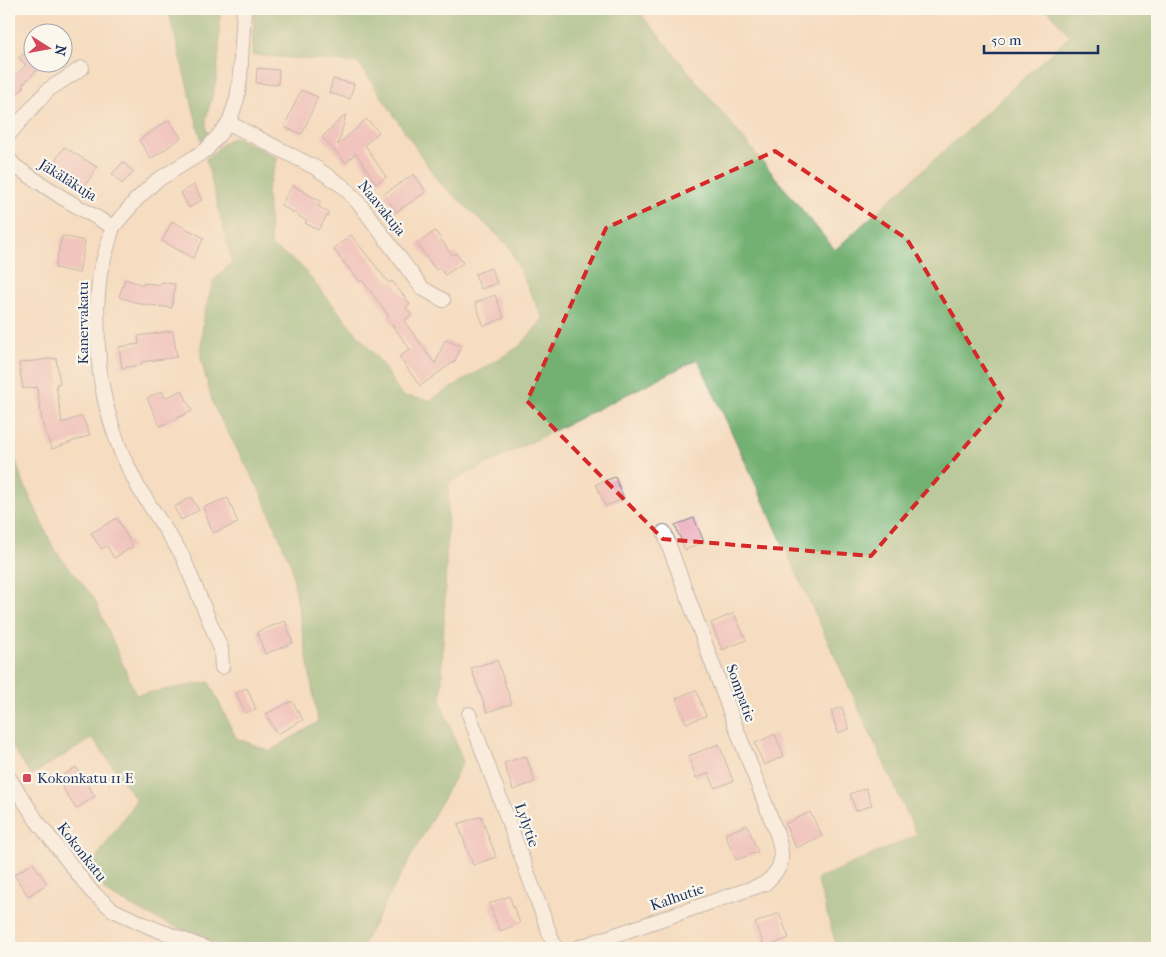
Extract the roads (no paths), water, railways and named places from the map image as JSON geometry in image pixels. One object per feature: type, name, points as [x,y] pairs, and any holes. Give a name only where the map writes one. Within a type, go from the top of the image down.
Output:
[{"type":"street","name":"Kanervakatu","points":[[222,667],[221,649],[182,555],[138,486],[121,452],[105,401],[100,375],[97,306],[100,272],[113,227],[136,200],[156,181],[206,150],[230,123],[238,99],[244,9]]},
{"type":"street","points":[[9,134],[48,90],[82,68]]},
{"type":"street","name":"Naavakuja","points":[[230,123],[316,168],[344,187],[362,206],[422,288],[443,300]]},
{"type":"street","name":"Jäkäläkuja","points":[[9,158],[16,167],[63,198],[113,227]]},
{"type":"street","name":"Sompatie","points":[[664,532],[777,834],[782,852],[780,866]]},
{"type":"street","name":"Lylytie","points":[[469,714],[554,948]]},
{"type":"street","name":"Kokonkatu","points":[[9,778],[37,821],[90,891],[113,910],[150,927],[205,948]]},
{"type":"street","name":"Kalhutie","points":[[577,948],[764,884],[774,876],[780,866]]},
{"type":"place","name":"Kokonkatu 11 E","points":[[27,778]]}]
